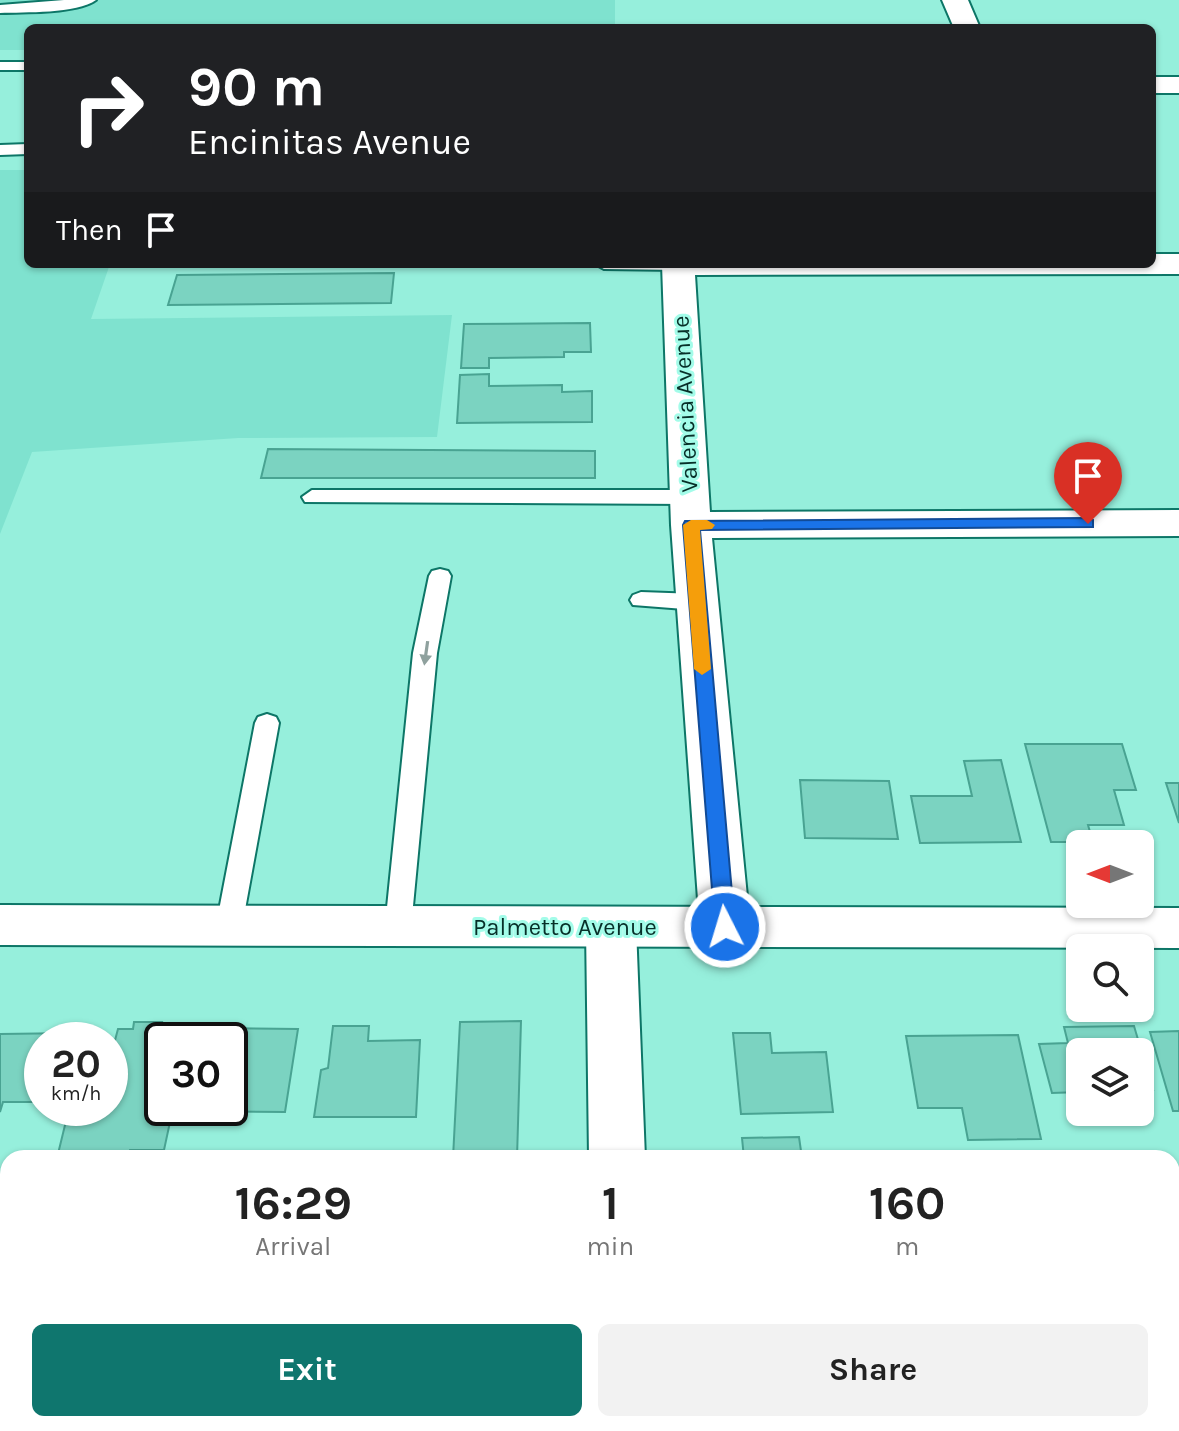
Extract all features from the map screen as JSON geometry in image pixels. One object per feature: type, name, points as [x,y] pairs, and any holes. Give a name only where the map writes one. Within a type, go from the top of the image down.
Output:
[{"type":"street","points":[[955,0],[965,24]]},
{"type":"street","points":[[1156,85],[1179,85]]},
{"type":"street","points":[[1156,264],[1179,264]]},
{"type":"street","name":"Valencia Avenue","points":[[678,268],[690,511],[725,927]]},
{"type":"street","points":[[690,511],[1179,523]]},
{"type":"street","name":"Palmetto Avenue","points":[[0,925],[1179,928]]},
{"type":"street","points":[[611,927],[617,1150]]},
{"type":"lane","points":[[0,9],[48,7],[89,0]]},
{"type":"lane","points":[[0,66],[24,66]]},
{"type":"lane","points":[[0,150],[24,149]]},
{"type":"lane","points":[[312,497],[690,511]]},
{"type":"lane","points":[[398,927],[425,653],[440,576]]},
{"type":"lane","points":[[641,600],[697,602]]},
{"type":"lane","points":[[229,926],[267,723]]},
{"type":"shaded area","points":[[0,0],[615,0],[615,24],[24,24],[24,50],[0,50]]},
{"type":"shaded area","points":[[0,170],[24,170],[24,268],[109,268],[91,319],[452,315],[437,437],[238,438],[32,452],[0,534]]},
{"type":"building","points":[[394,273],[391,303],[168,305],[177,275]]},
{"type":"building","points":[[590,323],[591,352],[564,352],[564,357],[489,358],[489,368],[461,368],[464,324]]},
{"type":"building","points":[[489,374],[489,386],[562,385],[562,392],[592,391],[592,422],[457,423],[460,375]]},
{"type":"building","points":[[268,449],[595,451],[595,478],[261,478]]},
{"type":"building","points":[[1025,744],[1122,744],[1136,790],[1114,790],[1124,825],[1088,825],[1089,830],[1066,830],[1066,842],[1051,842]]},
{"type":"building","points":[[1001,760],[1021,842],[920,843],[911,796],[972,796],[964,761]]},
{"type":"building","points":[[800,780],[889,781],[898,839],[805,838]]},
{"type":"building","points":[[1166,783],[1179,783],[1179,823]]},
{"type":"building","points":[[521,1021],[517,1150],[453,1150],[460,1022]]},
{"type":"building","points":[[134,1022],[144,1022],[144,1126],[169,1126],[164,1150],[59,1150],[65,1126],[128,1126],[128,1029],[133,1029]]},
{"type":"building","points":[[333,1026],[369,1026],[368,1041],[420,1040],[416,1117],[314,1117],[321,1070],[328,1068]]},
{"type":"building","points":[[1134,1026],[1138,1038],[1067,1038],[1064,1027]]},
{"type":"building","points":[[248,1028],[298,1029],[285,1112],[248,1112]]},
{"type":"building","points":[[1179,1031],[1179,1111],[1173,1111],[1150,1032]]},
{"type":"building","points":[[733,1033],[770,1033],[772,1053],[826,1052],[833,1112],[741,1114]]},
{"type":"building","points":[[0,1034],[24,1034],[24,1102],[3,1102],[0,1112]]},
{"type":"building","points":[[1018,1035],[1041,1139],[968,1140],[962,1108],[918,1108],[906,1036]]},
{"type":"building","points":[[1066,1043],[1066,1092],[1052,1093],[1039,1044]]},
{"type":"building","points":[[799,1137],[801,1150],[743,1150],[742,1138]]},
{"type":"slow traffic","points":[[702,669],[691,525],[707,525]]},
{"type":"route","points":[[725,927],[691,525],[1088,524]]}]
